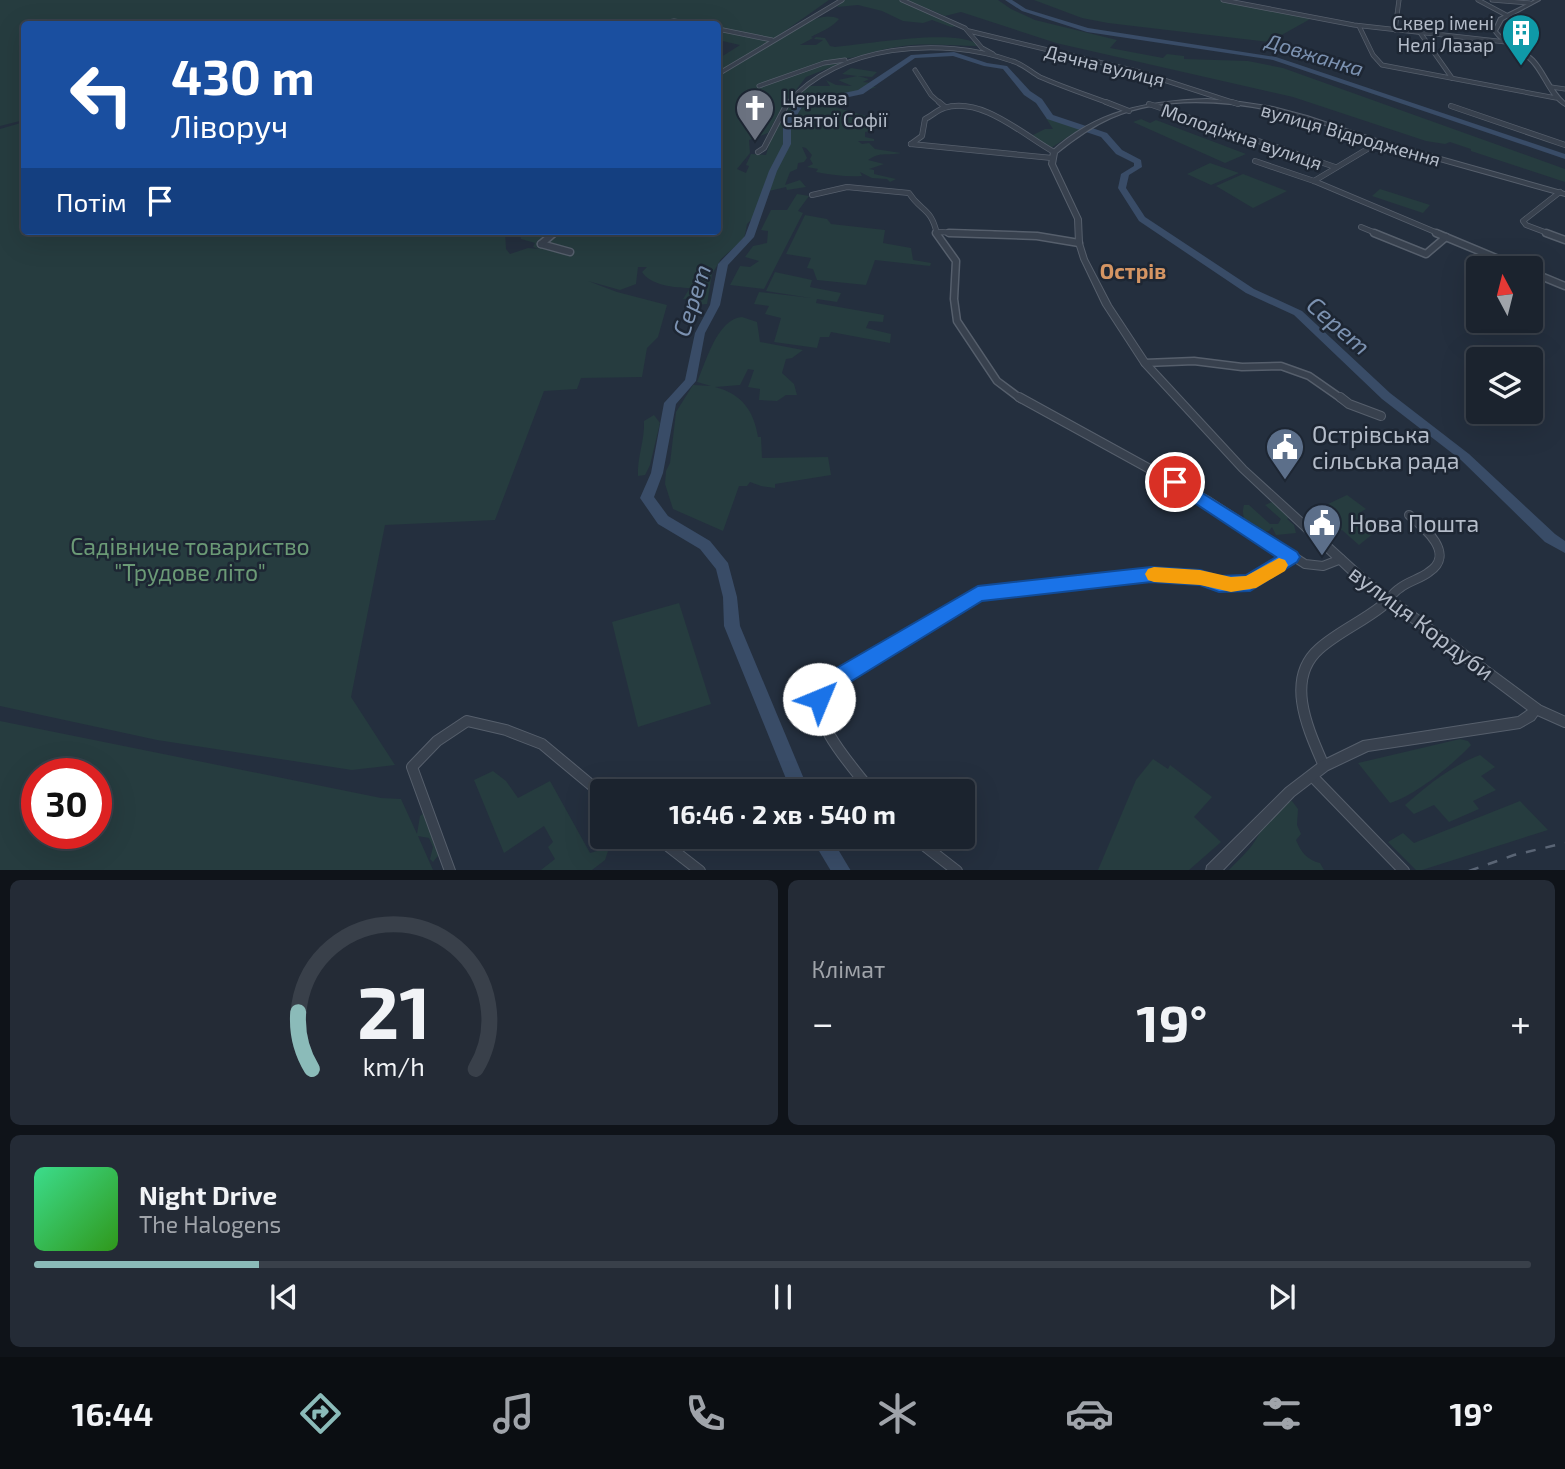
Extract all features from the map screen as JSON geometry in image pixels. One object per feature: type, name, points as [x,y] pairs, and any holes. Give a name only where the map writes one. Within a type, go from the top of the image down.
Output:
[{"type":"street","points":[[721,72],[772,40],[821,15],[842,0]]},
{"type":"street","points":[[902,0],[958,24],[969,31],[987,51],[1038,75],[1129,111]]},
{"type":"street","points":[[1223,0],[1359,26],[1506,42]]},
{"type":"street","points":[[1395,30],[1399,0]]},
{"type":"street","points":[[1479,0],[1508,16]]},
{"type":"street","points":[[1492,0],[1530,4]]},
{"type":"street","points":[[1538,0],[1498,22],[1495,31],[1530,58],[1556,98]]},
{"type":"street","points":[[1359,26],[1380,64],[1556,98],[1565,104]]},
{"type":"street","points":[[721,30],[772,40]]},
{"type":"street","name":"Дачна вулиця","points":[[969,31],[1136,71],[1241,105]]},
{"type":"street","points":[[1421,34],[1452,78]]},
{"type":"street","points":[[759,86],[824,63],[877,54],[946,47],[1010,60]]},
{"type":"street","points":[[758,152],[764,148],[772,127],[788,103],[807,84],[843,63],[877,54]]},
{"type":"street","points":[[915,70],[931,95],[945,107],[988,113],[1053,155]]},
{"type":"street","points":[[1551,87],[1565,89]]},
{"type":"street","name":"вулиця Відродження","points":[[1053,155],[1095,124],[1149,104],[1177,100],[1241,105],[1300,116],[1378,142],[1563,193]]},
{"type":"street","name":"Молодіжна вулиця","points":[[1149,104],[1335,167]]},
{"type":"street","points":[[1451,106],[1565,145]]},
{"type":"street","points":[[945,107],[925,119],[922,136],[911,144],[1053,155]]},
{"type":"street","points":[[1314,180],[1378,142]]},
{"type":"street","name":"вулиця Кордуби","points":[[1053,155],[1055,173],[1078,219],[1079,243],[1084,259],[1107,305],[1145,363],[1243,469],[1340,559],[1390,600],[1536,709]]},
{"type":"street","points":[[1255,160],[1314,180],[1491,256]]},
{"type":"street","points":[[812,195],[824,189],[849,185],[909,192],[914,201],[926,208],[934,221],[940,242],[956,261],[954,299],[957,321],[997,381],[1026,403],[1208,501],[1291,557],[1315,568],[1340,559]]},
{"type":"street","points":[[1563,193],[1523,221],[1565,240]]},
{"type":"street","points":[[1362,227],[1426,254],[1446,237]]},
{"type":"street","points":[[936,232],[1037,236],[1079,243]]},
{"type":"street","points":[[551,235],[541,244],[570,252]]},
{"type":"street","points":[[1544,277],[1565,286]]},
{"type":"street","points":[[1145,363],[1194,361],[1242,366],[1281,366],[1309,376],[1349,404],[1381,416]]},
{"type":"street","points":[[1324,766],[1305,714],[1303,668],[1314,653],[1390,600],[1400,588],[1432,570],[1440,556],[1429,532],[1409,515]]},
{"type":"street","points":[[863,779],[823,722],[819,699],[825,687],[968,598],[988,592],[1066,586],[1151,574],[1200,578],[1219,584],[1250,583],[1291,557]]},
{"type":"street","points":[[1212,870],[1290,792],[1324,766],[1367,745],[1520,722],[1536,709],[1565,722]]},
{"type":"street","points":[[450,870],[412,767],[437,741],[467,720],[506,730],[541,744],[590,784]]},
{"type":"street","points":[[1312,776],[1404,870]]},
{"type":"street","points":[[672,849],[701,870]]},
{"type":"street","points":[[929,849],[957,870]]},
{"type":"green space","name":"Садівниче товариство \"Трудове літо\"","points":[[0,0],[829,0],[775,38],[815,19],[831,17],[839,19],[800,45],[816,45],[823,40],[814,39],[816,37],[825,38],[830,46],[835,47],[933,37],[969,41],[979,46],[927,44],[891,48],[828,62],[840,62],[806,77],[780,111],[768,133],[749,140],[750,153],[737,169],[746,173],[751,154],[766,155],[774,128],[784,109],[802,99],[800,92],[808,86],[830,86],[826,80],[836,85],[852,86],[838,80],[857,76],[842,74],[851,68],[877,72],[872,77],[858,76],[869,79],[863,82],[872,83],[870,87],[877,87],[809,108],[831,106],[870,117],[866,126],[870,131],[865,132],[865,137],[874,141],[858,141],[862,144],[869,143],[875,149],[901,153],[873,157],[868,160],[884,164],[869,169],[874,170],[874,174],[896,179],[890,182],[860,172],[862,176],[816,172],[818,169],[807,167],[813,164],[810,159],[812,155],[802,147],[807,158],[798,163],[797,169],[790,172],[785,185],[800,180],[806,187],[787,190],[786,187],[769,191],[766,189],[773,181],[773,170],[767,177],[756,215],[747,224],[744,239],[721,259],[712,274],[707,304],[696,305],[694,298],[683,299],[690,288],[651,280],[642,272],[647,267],[638,267],[636,284],[620,290],[588,281],[667,305],[658,337],[647,348],[642,377],[581,378],[577,389],[544,391],[495,520],[385,525],[351,697],[395,765],[352,770],[157,740],[0,706],[0,129],[21,123],[21,235],[505,235],[506,249],[510,254],[528,248],[539,249],[533,247],[535,243],[521,239],[520,235],[721,235],[721,57],[740,45],[721,41],[721,21],[21,21],[21,121],[0,126]]},
{"type":"green space","points":[[844,0],[900,0],[959,26],[951,27],[932,20],[923,23],[903,21],[882,11],[858,5],[837,7]]},
{"type":"green space","points":[[907,0],[998,0],[1035,20],[1117,40],[1110,48],[1163,58],[1167,54],[1184,56],[1184,59],[1248,61],[1283,68],[1565,169],[1565,182],[1450,142],[1445,144],[1426,141],[1293,97],[1056,43],[961,12],[945,16]]},
{"type":"green space","points":[[1034,0],[1219,0],[1312,18],[1269,42],[1108,23],[1082,18]]},
{"type":"green space","points":[[1046,118],[1080,129],[1051,148],[1023,130],[1033,135],[1045,129],[1053,129]]},
{"type":"green space","points":[[1141,119],[1150,123],[1156,120],[1246,154],[1225,163],[1133,122]]},
{"type":"green space","points":[[1210,163],[1239,173],[1211,185],[1187,174]]},
{"type":"green space","points":[[1243,174],[1287,191],[1253,208],[1216,186]]},
{"type":"green space","points":[[1380,189],[1430,205],[1423,213],[1372,196]]},
{"type":"green space","points":[[797,194],[809,196],[798,211],[803,213],[764,289],[730,285],[740,266],[750,267],[759,261],[745,257],[753,246],[767,243],[768,231],[761,230],[771,210],[787,210]]},
{"type":"green space","points":[[805,215],[827,219],[831,224],[885,230],[883,243],[911,248],[913,260],[931,263],[930,266],[875,260],[866,285],[817,280],[813,269],[807,268],[811,258],[786,254]]},
{"type":"green space","points":[[775,272],[812,280],[810,287],[841,293],[837,302],[817,299],[816,303],[884,315],[883,322],[869,321],[866,328],[891,334],[890,343],[831,332],[829,337],[820,337],[817,348],[774,342],[781,318],[765,314],[769,306],[754,304],[759,292],[811,298],[766,291]]},
{"type":"green space","points":[[742,317],[757,322],[760,342],[803,350],[786,359],[782,373],[794,384],[797,395],[786,395],[777,401],[759,400],[760,389],[748,387],[754,370],[748,369],[740,385],[715,387],[733,394],[750,412],[758,437],[761,437],[762,458],[828,457],[831,475],[775,484],[775,488],[750,482],[747,486],[739,486],[723,531],[673,509],[665,484],[666,471],[670,463],[676,412],[693,385],[711,386],[697,382],[713,343],[726,325]]},
{"type":"green space","points":[[654,415],[660,423],[650,465],[645,475],[638,476],[644,421]]},
{"type":"green space","points":[[1347,495],[1366,509],[1359,513],[1379,529],[1359,545],[1342,530],[1337,532],[1323,520],[1339,513],[1328,504]]},
{"type":"green space","points":[[1274,501],[1290,517],[1287,519],[1294,525],[1296,533],[1276,535],[1272,527],[1269,531],[1258,531],[1245,521],[1244,505],[1249,505],[1270,524],[1278,524],[1281,519],[1265,505]]},
{"type":"green space","points":[[679,603],[711,704],[638,727],[612,622]]},
{"type":"green space","points":[[0,721],[381,798],[401,799],[417,834],[420,816],[425,812],[441,852],[433,862],[430,859],[433,847],[429,838],[418,836],[433,870],[0,870]]},
{"type":"green space","points":[[1460,739],[1471,745],[1433,778],[1390,803],[1358,763]]},
{"type":"green space","points":[[1480,755],[1495,767],[1481,776],[1496,790],[1473,801],[1479,809],[1449,822],[1434,805],[1414,814],[1405,805],[1450,770]]},
{"type":"green space","points":[[1153,759],[1168,769],[1170,765],[1212,797],[1194,817],[1221,842],[1189,870],[1098,870],[1136,780]]},
{"type":"green space","points":[[493,771],[506,781],[518,798],[550,781],[590,853],[604,849],[608,851],[605,860],[592,870],[541,870],[555,859],[548,847],[553,842],[544,826],[504,853],[474,780]]},
{"type":"green space","points":[[1292,801],[1298,809],[1297,825],[1301,834],[1296,840],[1298,844],[1305,855],[1320,863],[1324,870],[1229,870],[1252,845],[1274,811]]},
{"type":"green space","points":[[1520,801],[1548,830],[1422,870],[1416,870],[1388,842],[1403,833],[1414,843]]},
{"type":"waterway","name":"Довжанка","points":[[1008,0],[1024,10],[1087,30],[1274,58],[1565,157]]},
{"type":"waterway","name":"Серет","points":[[795,779],[732,626],[730,597],[723,567],[705,545],[663,520],[647,498],[657,473],[670,403],[690,381],[700,333],[715,305],[723,264],[749,237],[773,171],[787,144],[787,125],[799,105],[860,92],[913,56],[954,54],[986,65],[1005,67],[1027,93],[1039,101],[1050,117],[1104,135],[1119,152],[1138,162],[1138,167],[1125,174],[1122,188],[1142,219],[1250,291],[1298,313],[1386,396],[1465,457],[1550,538],[1565,548]]},
{"type":"waterway","name":"Серет","points":[[828,849],[841,870]]},
{"type":"railway","points":[[1472,870],[1514,855],[1565,843]]},
{"type":"slow traffic","points":[[1154,574],[1200,578],[1231,585],[1260,579],[1279,565]]},
{"type":"place","name":"Сквер імені Нелі Лазар","points":[[1521,67]]},
{"type":"place","name":"Церква Святої Софії","points":[[755,142]]},
{"type":"place","name":"Острівська сільська рада","points":[[1285,481]]},
{"type":"place","name":"Нова Пошта","points":[[1322,557]]},
{"type":"district","name":"Острів","points":[[1133,270]]},
{"type":"route","points":[[819,699],[825,687],[835,680],[978,594],[1032,590],[1151,574],[1200,578],[1219,584],[1250,583],[1291,557],[1258,533],[1175,482]]}]
